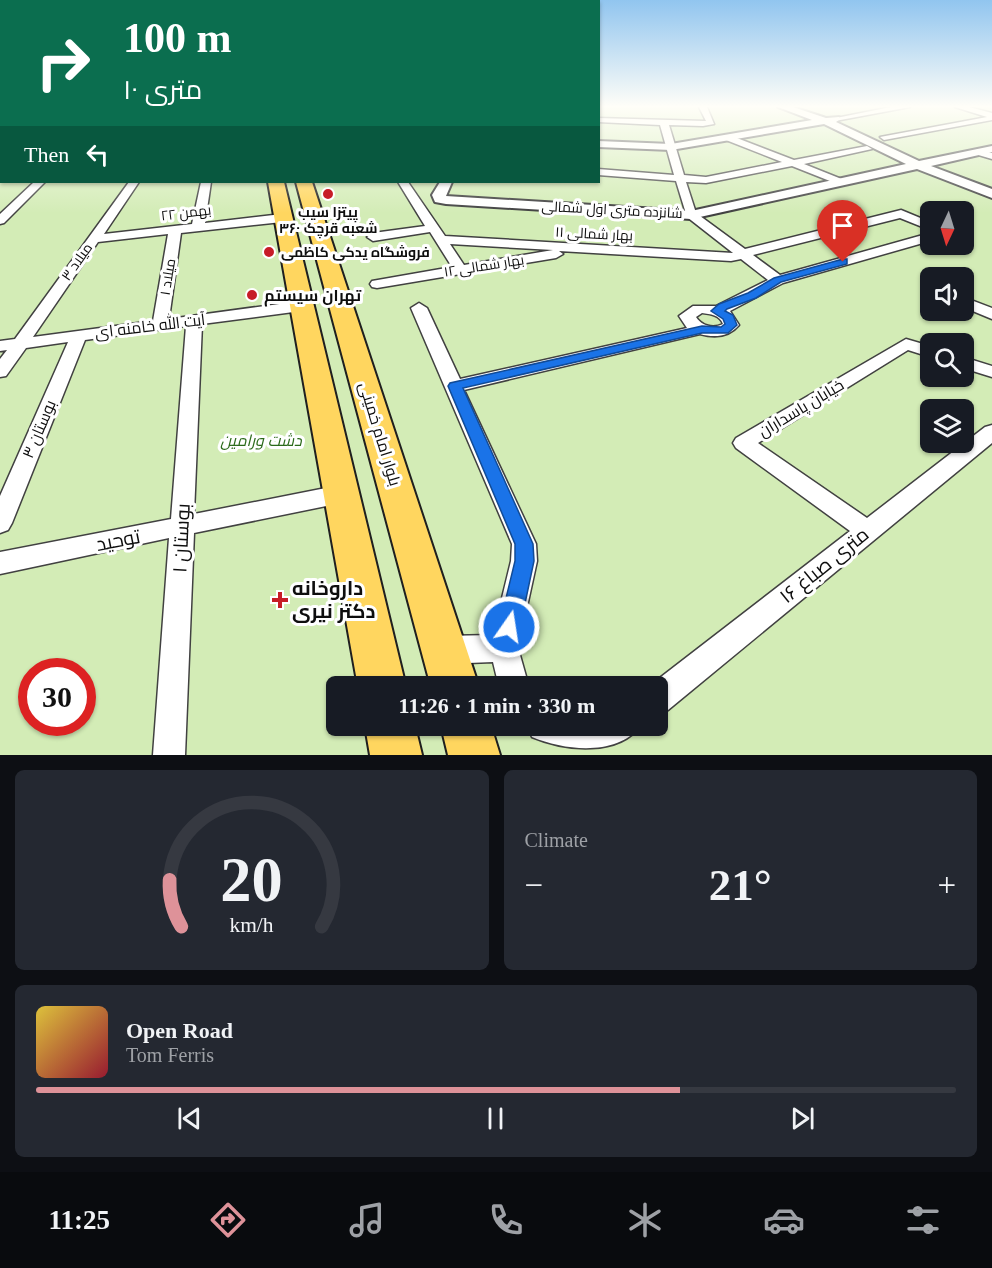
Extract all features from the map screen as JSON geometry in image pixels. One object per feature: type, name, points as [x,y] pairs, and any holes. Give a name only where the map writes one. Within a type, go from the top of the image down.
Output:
[{"type":"main road","points":[[276,183],[380,676]]},
{"type":"main road","name":"بلوار امام خمینی","points":[[304,183],[452,676]]},
{"type":"main road","points":[[392,736],[396,755]]},
{"type":"main road","points":[[469,736],[474,755]]},
{"type":"street","points":[[669,142],[691,214],[778,280]]},
{"type":"street","points":[[600,144],[671,147],[702,142]]},
{"type":"street","points":[[740,142],[840,182]]},
{"type":"street","points":[[876,142],[992,194]]},
{"type":"street","points":[[600,172],[706,180],[867,149]]},
{"type":"street","name":"شانزده متری اول شمالی","points":[[443,188],[440,199],[457,202],[691,214],[992,149]]},
{"type":"street","points":[[978,152],[992,156]]},
{"type":"street","points":[[921,164],[992,188]]},
{"type":"street","points":[[0,220],[39,183]]},
{"type":"street","name":"میلاد ۳","points":[[0,372],[133,183]]},
{"type":"street","points":[[198,227],[206,183]]},
{"type":"street","points":[[404,183],[460,269]]},
{"type":"street","name":"بهار شمالی ۱۱","points":[[373,237],[437,234],[591,248],[731,257],[744,256],[901,214],[920,222]]},
{"type":"street","name":"۲۲ بهمن","points":[[93,239],[282,218]]},
{"type":"street","name":"میلاد ۱","points":[[160,325],[175,230]]},
{"type":"street","points":[[455,386],[702,329],[690,323],[689,313],[704,309],[717,311],[778,280],[920,240]]},
{"type":"street","name":"بهار شمالی ۱۲","points":[[377,284],[591,248]]},
{"type":"street","name":"آیت الله خامنه ای","points":[[0,346],[301,306]]},
{"type":"street","points":[[974,307],[992,314]]},
{"type":"street","points":[[419,308],[524,544],[524,561],[504,648],[511,676]]},
{"type":"street","name":"بوستان ۱","points":[[169,755],[194,320]]},
{"type":"street","name":"بوستان ۳","points":[[0,523],[79,335]]},
{"type":"street","name":"خیابان پاسداران","points":[[867,530],[743,443],[906,344],[920,349]]},
{"type":"street","points":[[974,366],[992,372]]},
{"type":"street","name":"۱۶ متری صباغ","points":[[668,690],[992,432]]},
{"type":"street","name":"توحید","points":[[0,563],[341,494]]},
{"type":"street","points":[[444,650],[504,648]]},
{"type":"street","points":[[563,736],[594,752],[612,736]]},
{"type":"green space","name":"دشت ورامین","points":[[600,142],[992,142],[992,755],[0,755],[0,183],[600,183]]},
{"type":"place","name":"پیتزا سیب ۳۶۰ شعبه قرچک","points":[[328,194]]},
{"type":"place","name":"فروشگاه یدکی کاظمی","points":[[269,252]]},
{"type":"place","name":"تهران سیستم","points":[[252,295]]},
{"type":"place","name":"داروخانه دکتر نیری","points":[[280,600]]},
{"type":"route","points":[[509,627],[524,561],[524,544],[455,386],[702,329],[724,331],[729,328],[731,321],[729,317],[717,311],[723,307],[752,295],[778,280],[843,262]]}]
